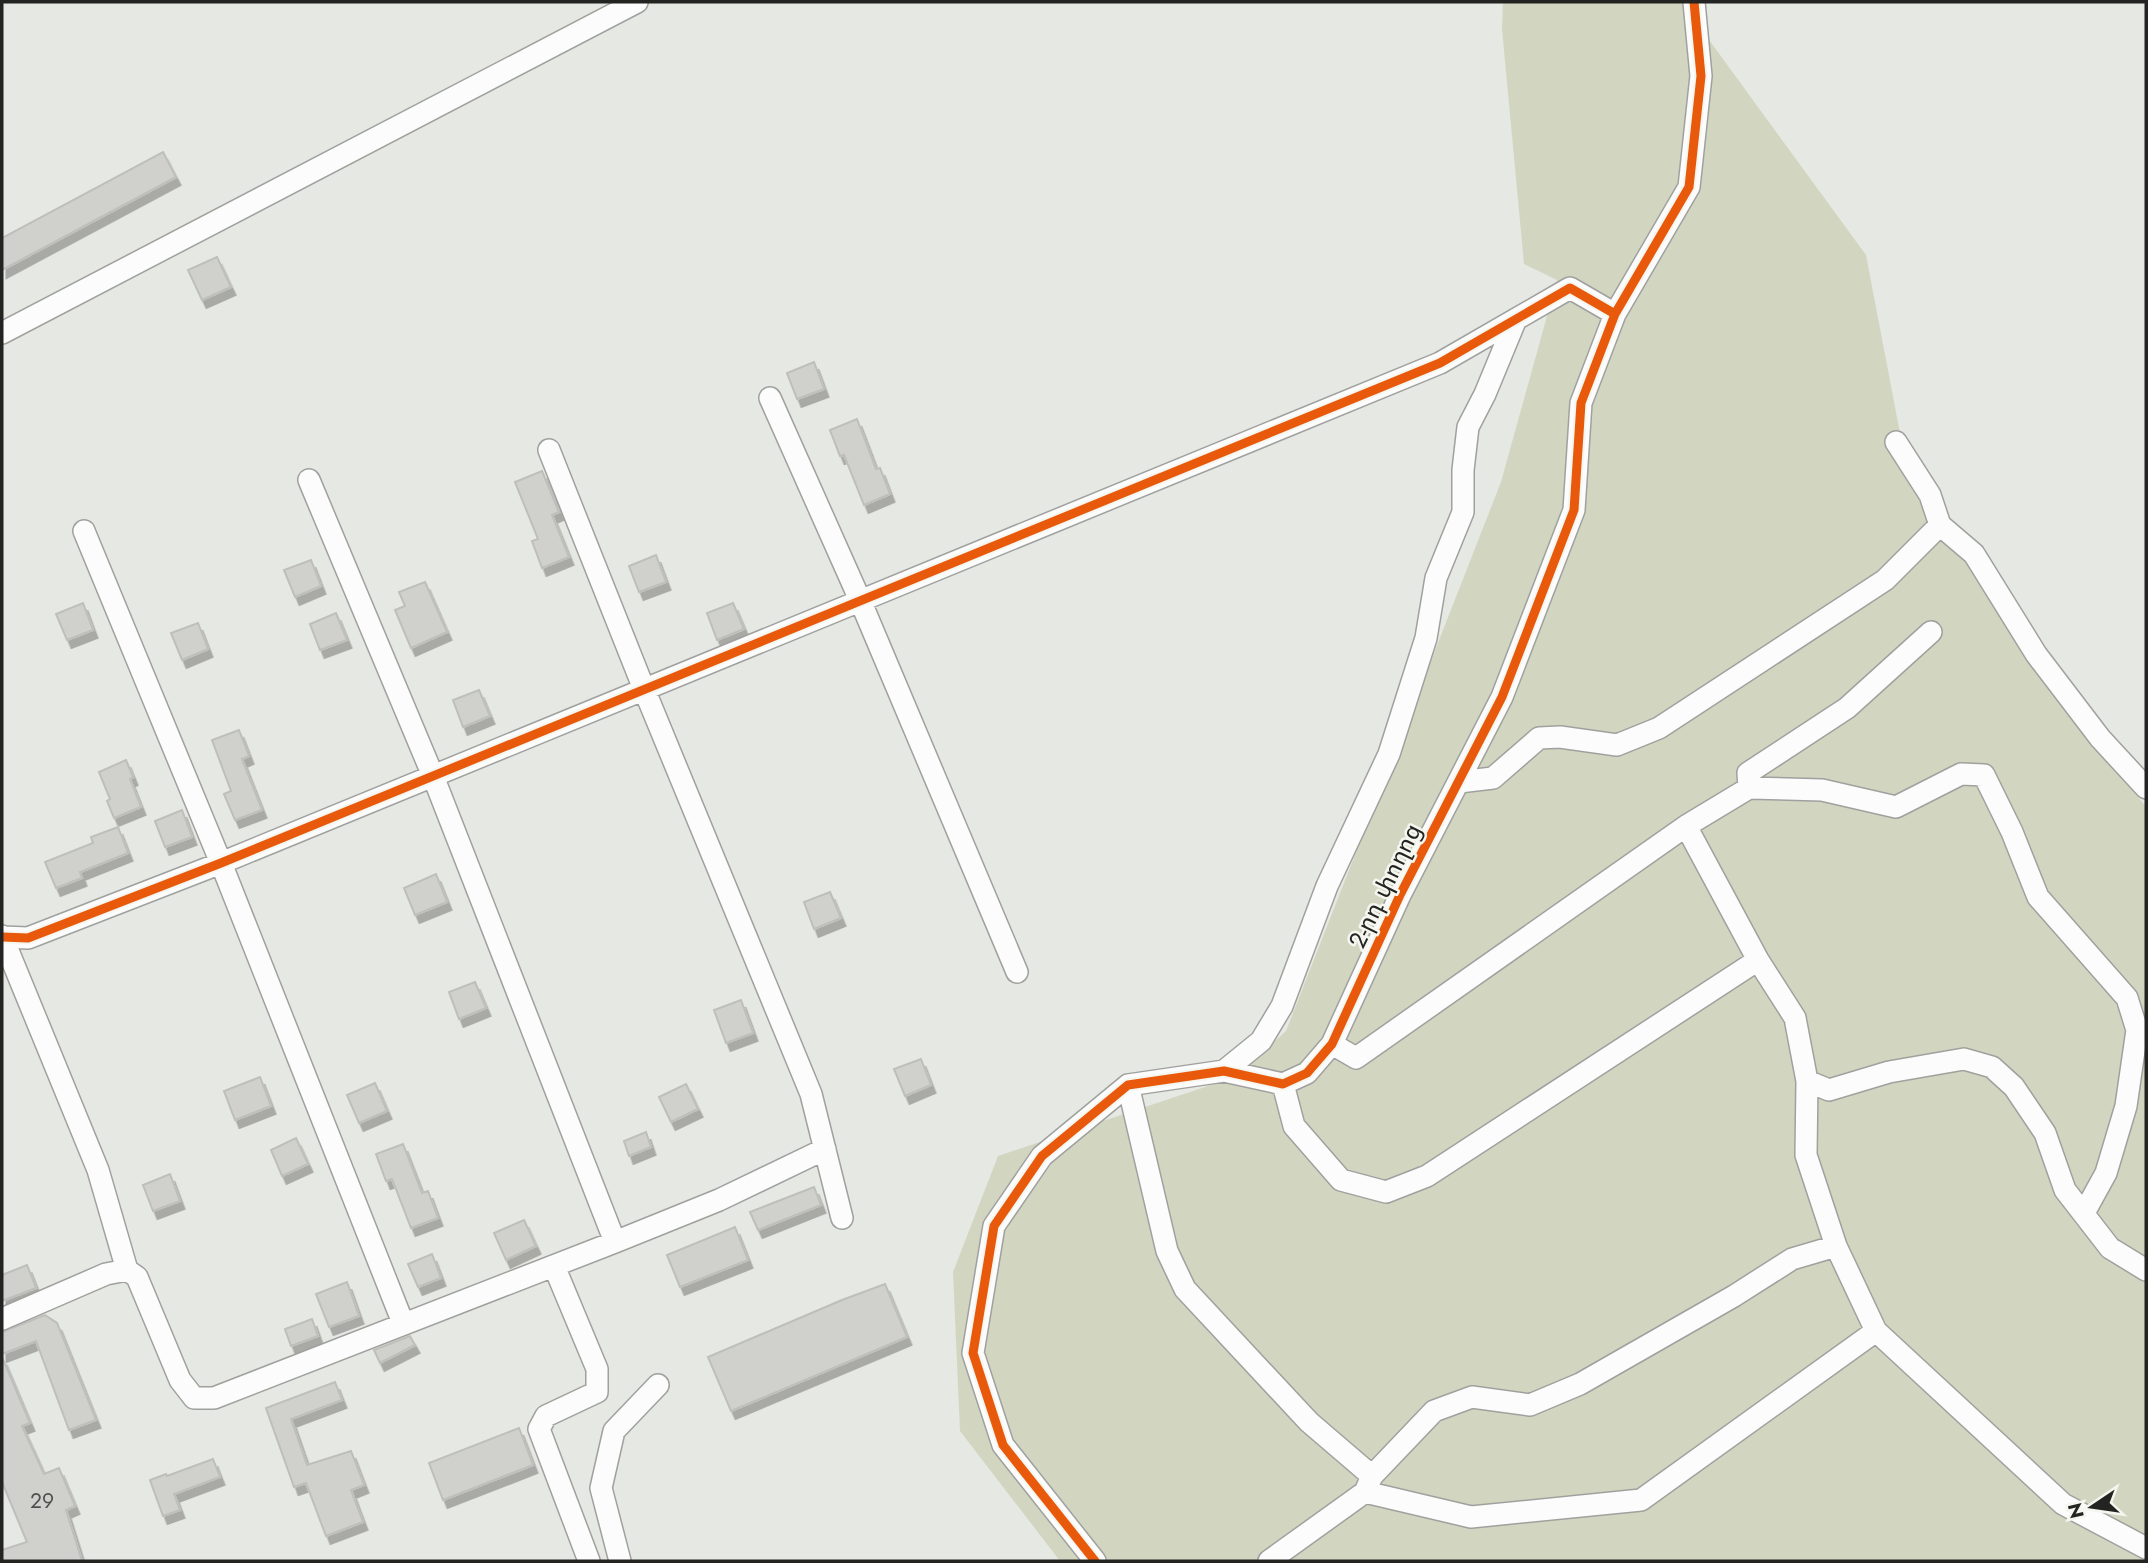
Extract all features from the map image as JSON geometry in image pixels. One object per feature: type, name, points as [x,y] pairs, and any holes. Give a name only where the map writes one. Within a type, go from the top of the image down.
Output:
[{"type":"street","points":[[2,332],[637,2]]},
{"type":"street","name":"2-րդ փողոց","points":[[1283,1084],[1307,1073],[1332,1044],[1400,895],[1502,697],[1574,510],[1581,403],[1615,314],[1689,187],[1701,76],[1694,2]]},
{"type":"street","points":[[825,1149],[719,1200],[615,1242],[214,1398],[194,1398],[180,1380],[138,1277],[127,1270],[98,1170],[2,937],[28,938],[221,863],[1440,363],[1570,288],[1615,314]]},
{"type":"street","points":[[1224,1071],[1261,1041],[1282,1006],[1327,886],[1389,754],[1426,638],[1436,578],[1463,512],[1463,470],[1468,427],[1485,394],[1516,319]]},
{"type":"street","points":[[770,398],[860,600],[1017,972]]},
{"type":"street","points":[[1896,442],[1930,495],[1940,526],[1974,554],[2036,654],[2100,738],[2141,786],[2146,788]]},
{"type":"street","points":[[549,450],[811,1094],[842,1218]]},
{"type":"street","points":[[309,480],[433,776],[615,1242]]},
{"type":"street","points":[[1459,782],[1493,778],[1539,738],[1560,737],[1617,745],[1659,728],[1885,580],[1940,526]]},
{"type":"street","points":[[84,531],[221,863],[403,1323]]},
{"type":"street","points":[[1749,788],[1748,773],[1847,708],[1931,632]]},
{"type":"street","points":[[1332,1044],[1356,1058],[1686,826],[1749,788],[1822,790],[1896,807],[1961,774],[1984,775],[2012,832],[2038,897],[2127,998],[2137,1030],[2126,1106],[2113,1151],[2106,1173],[2084,1213]]},
{"type":"street","points":[[1686,826],[1794,1018],[1807,1082],[1806,1155],[1836,1246],[1876,1332],[2063,1504],[2146,1548]]},
{"type":"street","points":[[1095,1561],[1003,1445],[973,1353],[994,1226],[1042,1156],[1128,1085],[1224,1071],[1283,1084],[1294,1126],[1341,1180],[1386,1192],[1427,1176],[1759,960]]},
{"type":"street","points":[[1807,1082],[1829,1090],[1889,1072],[1964,1059],[1992,1067],[2014,1087],[2045,1133],[2065,1190],[2110,1248],[2146,1270]]},
{"type":"street","points":[[1128,1085],[1167,1251],[1185,1289],[1368,1484],[1471,1517],[1642,1500],[1876,1332]]},
{"type":"street","points":[[1269,1561],[1368,1484],[1434,1411],[1472,1397],[1530,1405],[1580,1384],[1734,1296],[1792,1259],[1836,1246]]},
{"type":"street","points":[[554,1266],[597,1369],[597,1392],[547,1416],[539,1429],[589,1561]]},
{"type":"street","points":[[2,1319],[106,1274],[127,1270]]},
{"type":"street","points":[[620,1561],[601,1488],[614,1431],[657,1385]]},
{"type":"green space","points":[[1503,2],[1691,2],[1696,22],[1866,255],[1908,475],[1956,535],[2046,680],[2146,807],[2146,1561],[1060,1561],[960,1431],[953,1272],[998,1156],[1235,1077],[1286,1031],[1501,482],[1557,280],[1524,264],[1502,29]]},
{"type":"building","points":[[163,152],[176,177],[2,270],[2,238]]},
{"type":"building","points":[[217,257],[231,287],[202,300],[188,270]]},
{"type":"building","points":[[814,362],[824,389],[797,399],[787,373]]},
{"type":"building","points":[[857,419],[876,469],[880,468],[890,494],[864,505],[844,455],[840,456],[830,430]]},
{"type":"building","points":[[542,471],[559,512],[552,515],[569,557],[542,568],[532,541],[538,539],[515,482]]},
{"type":"building","points":[[656,555],[666,582],[639,592],[629,566]]},
{"type":"building","points":[[311,560],[321,586],[295,597],[284,570]]},
{"type":"building","points":[[425,582],[447,632],[411,648],[395,610],[405,606],[399,592]]},
{"type":"building","points":[[83,603],[93,630],[67,640],[56,614]]},
{"type":"building","points":[[733,603],[744,629],[717,640],[707,613]]},
{"type":"building","points":[[336,613],[347,640],[320,650],[310,624]]},
{"type":"building","points":[[198,623],[208,649],[182,660],[171,633]]},
{"type":"building","points":[[479,690],[490,716],[463,727],[453,700]]},
{"type":"building","points":[[239,730],[249,756],[242,759],[262,810],[235,820],[224,794],[231,791],[212,740]]},
{"type":"building","points":[[126,760],[141,807],[114,818],[99,772]]},
{"type":"building","points":[[182,810],[192,837],[165,847],[155,821]]},
{"type":"building","points":[[118,827],[128,853],[80,872],[82,878],[56,888],[45,862],[93,843],[91,837]]},
{"type":"building","points":[[436,874],[447,902],[415,915],[404,888]]},
{"type":"building","points":[[830,892],[841,918],[814,929],[804,902]]},
{"type":"building","points":[[475,982],[486,1008],[459,1019],[449,992]]},
{"type":"building","points":[[741,1000],[753,1033],[726,1043],[714,1010]]},
{"type":"building","points":[[921,1059],[931,1085],[905,1096],[894,1069]]},
{"type":"building","points":[[260,1077],[271,1106],[235,1120],[224,1091]]},
{"type":"building","points":[[375,1083],[387,1111],[359,1123],[347,1095]]},
{"type":"building","points":[[686,1084],[698,1109],[671,1122],[659,1097]]},
{"type":"building","points":[[646,1132],[651,1147],[629,1156],[624,1141]]},
{"type":"building","points":[[296,1138],[308,1164],[282,1176],[271,1150]]},
{"type":"building","points":[[403,1144],[422,1193],[428,1191],[438,1218],[411,1228],[392,1179],[386,1181],[376,1154]]},
{"type":"building","points":[[170,1174],[180,1201],[153,1211],[143,1185]]},
{"type":"building","points":[[814,1187],[821,1205],[758,1230],[750,1212]]},
{"type":"building","points":[[524,1220],[536,1246],[506,1260],[494,1233]]},
{"type":"building","points":[[735,1227],[748,1260],[680,1287],[667,1255]]},
{"type":"building","points":[[432,1254],[441,1278],[418,1287],[408,1264]]},
{"type":"building","points":[[27,1265],[36,1288],[2,1301],[2,1275]]},
{"type":"building","points":[[347,1282],[359,1316],[329,1327],[316,1294]]},
{"type":"building","points":[[885,1284],[907,1337],[731,1411],[708,1357]]},
{"type":"building","points":[[45,1315],[57,1323],[96,1420],[69,1430],[36,1341],[2,1354],[2,1332]]},
{"type":"building","points":[[312,1319],[318,1336],[291,1346],[285,1329]]},
{"type":"building","points":[[410,1336],[415,1345],[380,1363],[374,1350]]},
{"type":"building","points":[[2,1357],[30,1423],[22,1426],[44,1474],[59,1468],[75,1506],[66,1510],[82,1561],[2,1561],[2,1550],[27,1542],[2,1482]]},
{"type":"building","points":[[335,1382],[342,1400],[291,1419],[307,1465],[351,1451],[364,1485],[351,1490],[363,1522],[326,1536],[306,1483],[294,1487],[266,1408]]},
{"type":"building","points":[[519,1428],[533,1465],[443,1500],[429,1463]]},
{"type":"building","points":[[213,1459],[220,1477],[174,1494],[180,1510],[163,1516],[150,1480]]},
{"type":"cycle path","points":[[1095,1561],[1003,1445],[973,1353],[994,1226],[1042,1156],[1128,1085],[1224,1071],[1283,1084],[1307,1073],[1332,1044],[1400,895],[1502,697],[1574,510],[1581,403],[1615,314],[1689,187],[1701,76],[1694,2]]},
{"type":"cycle path","points":[[2,937],[28,938],[221,863],[1440,363],[1570,288],[1615,314]]}]
